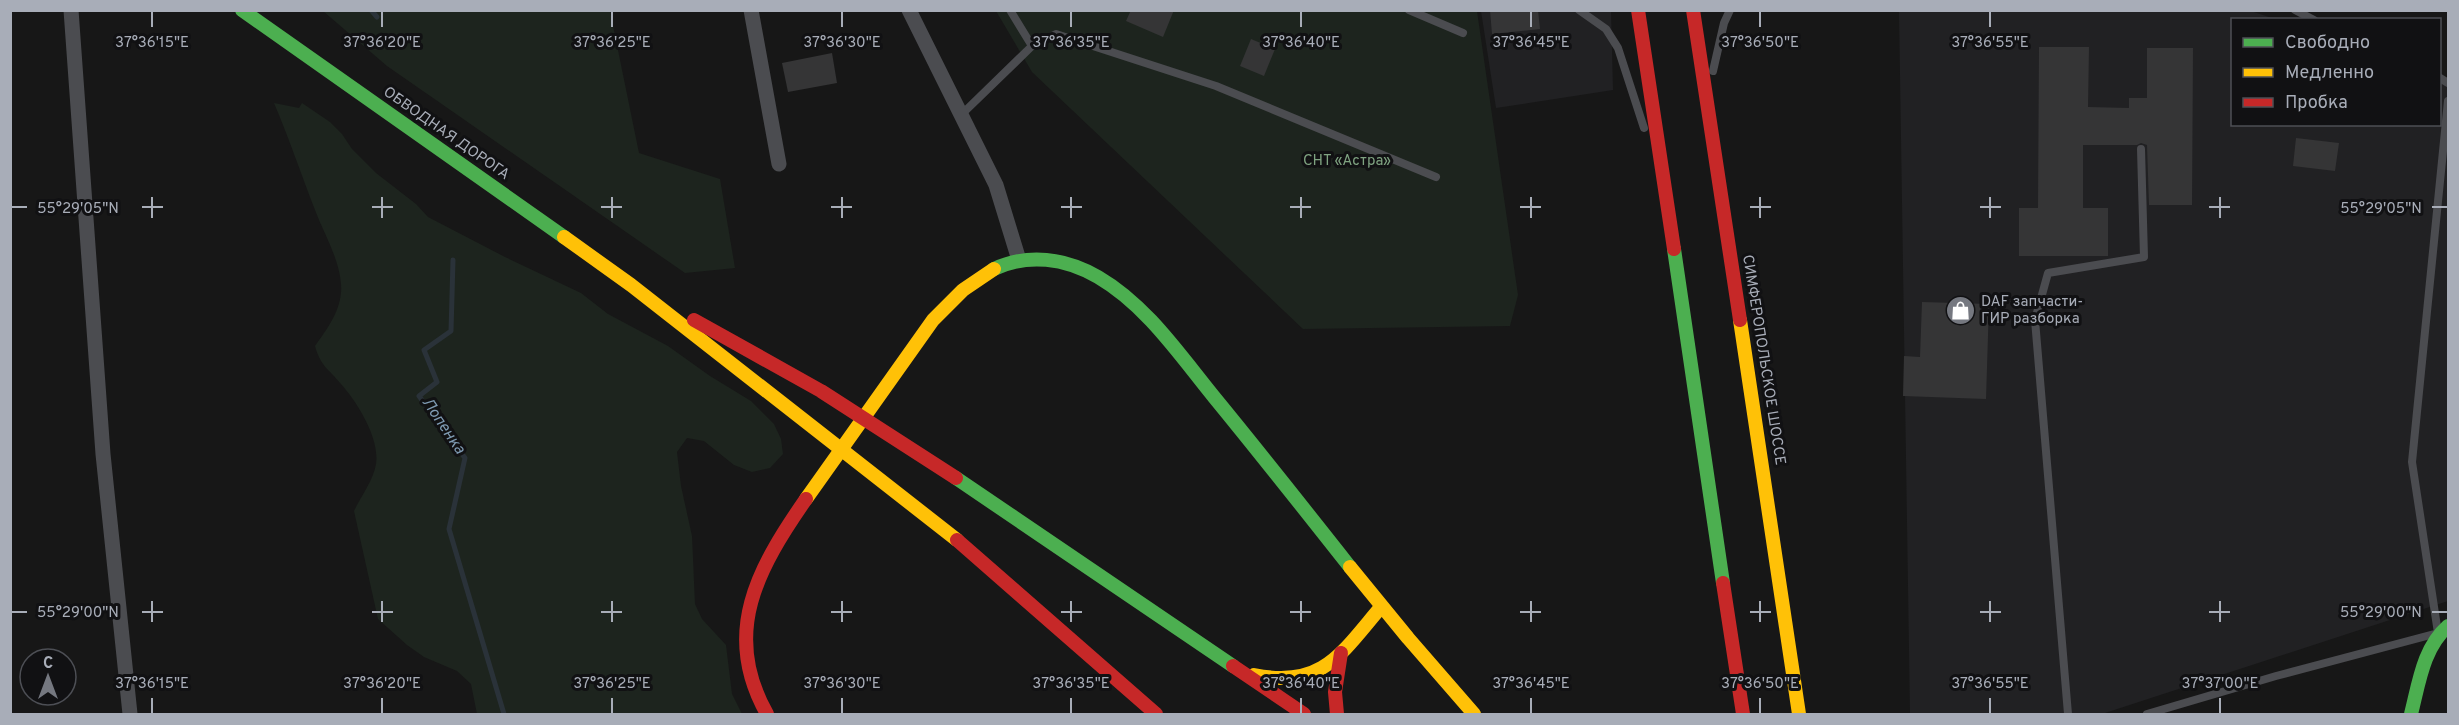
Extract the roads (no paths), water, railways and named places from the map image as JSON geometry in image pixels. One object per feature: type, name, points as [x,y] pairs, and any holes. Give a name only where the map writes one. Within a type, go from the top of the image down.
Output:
[{"type":"main road","name":"ОБВОДНАЯ ДОРОГА","points":[[242,10],[631,285]]},
{"type":"main road","points":[[1638,10],[1743,714]]},
{"type":"main road","name":"СИМФЕРОПОЛЬСКОЕ ШОССЕ","points":[[1693,10],[1799,714]]},
{"type":"main road","points":[[767,714],[750,682],[744,654],[746,627],[753,592],[769,558],[803,505],[906,359],[954,296],[973,280],[993,268],[1019,260],[1047,259],[1075,266],[1113,286],[1151,322],[1252,442],[1380,607],[1474,714]]},
{"type":"main road","points":[[631,285],[820,391],[921,454],[1304,714]]},
{"type":"main road","points":[[631,285],[956,539],[1155,714]]},
{"type":"main road","points":[[1241,672],[1272,681],[1296,680],[1321,670],[1341,653],[1380,607]]},
{"type":"main road","points":[[2411,714],[2421,674],[2443,630]]},
{"type":"main road","points":[[1338,714],[1335,706],[1335,687],[1341,653]]},
{"type":"street","points":[[71,10],[103,454],[130,714]]},
{"type":"street","points":[[752,10],[779,164]]},
{"type":"street","points":[[909,10],[996,185],[1019,260]]},
{"type":"lane","points":[[1010,10],[1032,46]]},
{"type":"lane","points":[[1409,10],[1463,33]]},
{"type":"lane","points":[[1580,10],[1606,29],[1618,48],[1645,132]]},
{"type":"lane","points":[[1706,101],[1724,23],[1730,10]]},
{"type":"lane","points":[[2295,10],[2310,18]]},
{"type":"lane","points":[[961,115],[1032,46],[1056,34],[1216,86],[1436,177]]},
{"type":"lane","points":[[2147,714],[2276,675],[2443,630],[2412,462],[2448,100]]},
{"type":"lane","points":[[1650,142],[1663,176]]},
{"type":"lane","points":[[2068,714],[2035,320],[2048,273],[2144,257],[2141,149]]},
{"type":"waterway","name":"Лопенка","points":[[371,10],[377,17]]},
{"type":"waterway","name":"Лопенка","points":[[453,260],[451,331],[424,350],[437,382],[419,396],[465,458],[449,529],[504,714]]},
{"type":"place","name":"DAF запчасти- ГИР разборка","points":[[1960,311]]},
{"type":"park label","name":"СНТ «Астра»","points":[[1347,161]]}]
